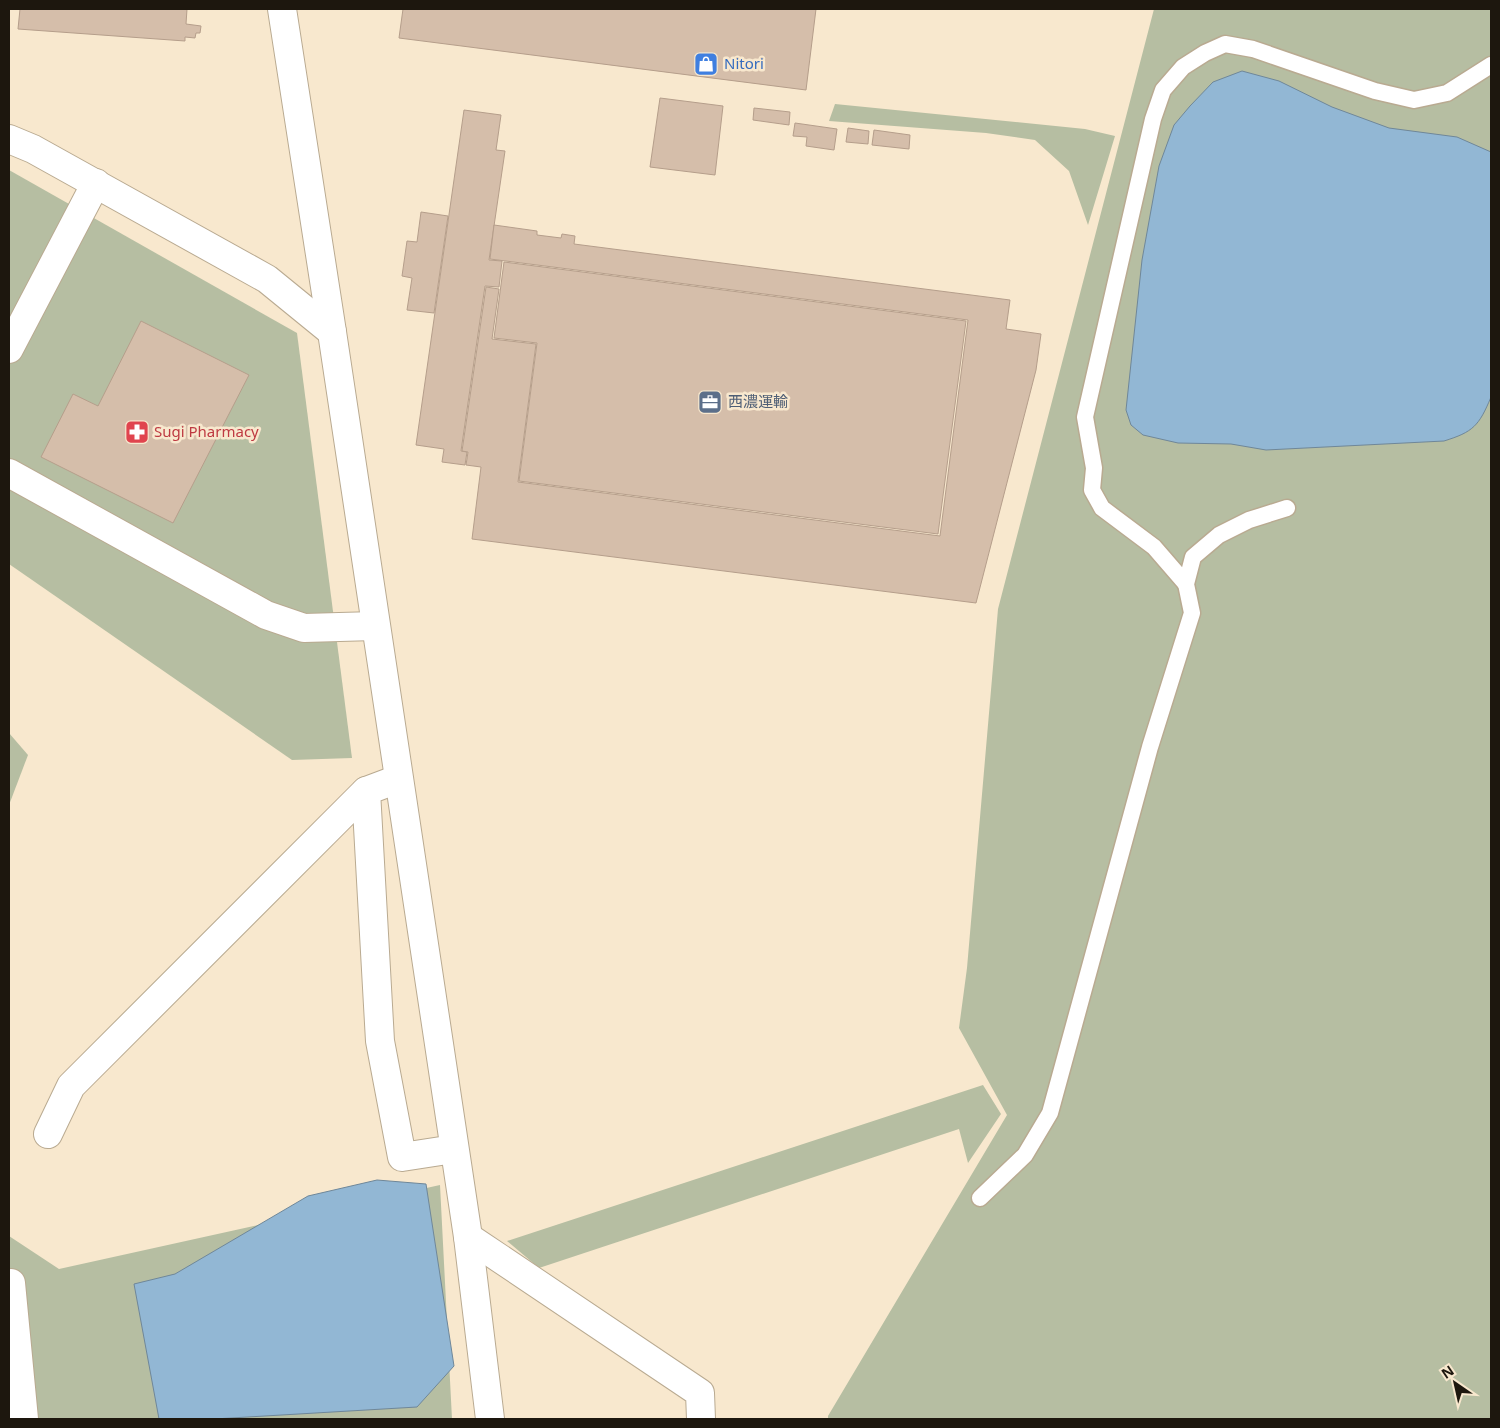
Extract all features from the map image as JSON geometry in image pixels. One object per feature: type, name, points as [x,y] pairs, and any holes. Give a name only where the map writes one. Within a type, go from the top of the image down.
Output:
[{"type":"street","points":[[282,9],[468,1237],[490,1419]]},
{"type":"street","points":[[9,139],[33,149],[96,183],[268,279],[332,332]]},
{"type":"street","points":[[9,349],[96,183]]},
{"type":"street","points":[[9,473],[266,616],[304,628],[375,626]]},
{"type":"street","points":[[48,1134],[70,1086],[366,791],[398,779]]},
{"type":"street","points":[[366,791],[380,1041],[402,1157],[454,1149]]},
{"type":"street","points":[[468,1237],[700,1393],[701,1419]]},
{"type":"street","points":[[9,1284],[11,1284],[24,1419]]},
{"type":"lane","points":[[1186,584],[1154,547],[1102,508],[1092,490],[1094,468],[1085,417],[1153,119],[1163,90],[1184,67],[1205,53],[1224,44],[1253,49],[1375,90],[1414,100],[1447,93],[1491,65]]},
{"type":"lane","points":[[980,1198],[1024,1155],[1050,1112],[1150,747],[1192,613],[1186,584],[1193,557],[1219,535],[1249,520],[1287,508]]},
{"type":"green space","points":[[1154,9],[1491,9],[1491,1419],[828,1419],[828,1416],[1007,1115],[959,1028],[967,968],[998,609]]},
{"type":"green space","points":[[835,104],[1085,129],[1115,136],[1088,225],[1069,171],[1035,140],[986,133],[829,121]]},
{"type":"green space","points":[[9,170],[297,333],[352,758],[292,760],[9,564]]},
{"type":"green space","points":[[9,733],[28,755],[9,805]]},
{"type":"green space","points":[[983,1085],[1001,1114],[968,1163],[959,1129],[539,1268],[507,1241]]},
{"type":"green space","points":[[440,1185],[452,1419],[9,1419],[9,1236],[59,1269]]},
{"type":"water","points":[[1242,71],[1279,81],[1332,107],[1389,128],[1457,137],[1491,152],[1491,397],[1479,421],[1468,431],[1444,441],[1266,450],[1231,444],[1178,443],[1143,435],[1131,425],[1126,410],[1142,260],[1159,166],[1174,125],[1190,106],[1213,82]]},
{"type":"water","points":[[377,1180],[426,1184],[454,1366],[417,1407],[214,1419],[159,1419],[134,1284],[175,1274],[308,1196]]},
{"type":"building","points":[[20,9],[187,9],[186,24],[201,26],[200,33],[196,33],[195,38],[185,37],[185,41],[18,29]]},
{"type":"building","name":"Nitori","points":[[403,9],[816,9],[806,90],[399,38]]},
{"type":"building","points":[[660,98],[723,106],[715,175],[650,167]]},
{"type":"building","points":[[754,108],[790,112],[789,125],[753,120]]},
{"type":"building","points":[[464,110],[501,115],[496,150],[505,151],[489,260],[502,261],[499,287],[485,286],[461,451],[467,452],[465,465],[442,462],[444,449],[416,445]]},
{"type":"building","points":[[795,123],[837,129],[834,150],[806,146],[807,137],[793,136]]},
{"type":"building","points":[[848,128],[869,131],[868,144],[846,142]]},
{"type":"building","points":[[874,130],[910,135],[909,149],[872,145]]},
{"type":"building","points":[[421,212],[448,216],[434,313],[407,310],[412,278],[402,276],[407,241],[417,242]]},
{"type":"building","points":[[494,225],[537,231],[537,235],[561,238],[562,234],[575,236],[574,244],[1010,300],[1006,329],[1041,334],[1036,370],[976,603],[472,539],[481,467],[466,465],[468,452],[462,451],[486,287],[499,289],[492,339],[536,344],[518,482],[940,536],[968,320],[490,259]]},
{"type":"building","points":[[504,262],[966,321],[938,534],[519,481],[537,343],[494,338]]},
{"type":"building","name":"Sugi Pharmacy","points":[[141,321],[249,375],[173,523],[41,457],[73,394],[98,406]]},
{"type":"place","name":"Nitori","points":[[706,64]]},
{"type":"place","name":"西濃運輸","points":[[710,402]]},
{"type":"place","name":"Sugi Pharmacy","points":[[137,432]]}]
